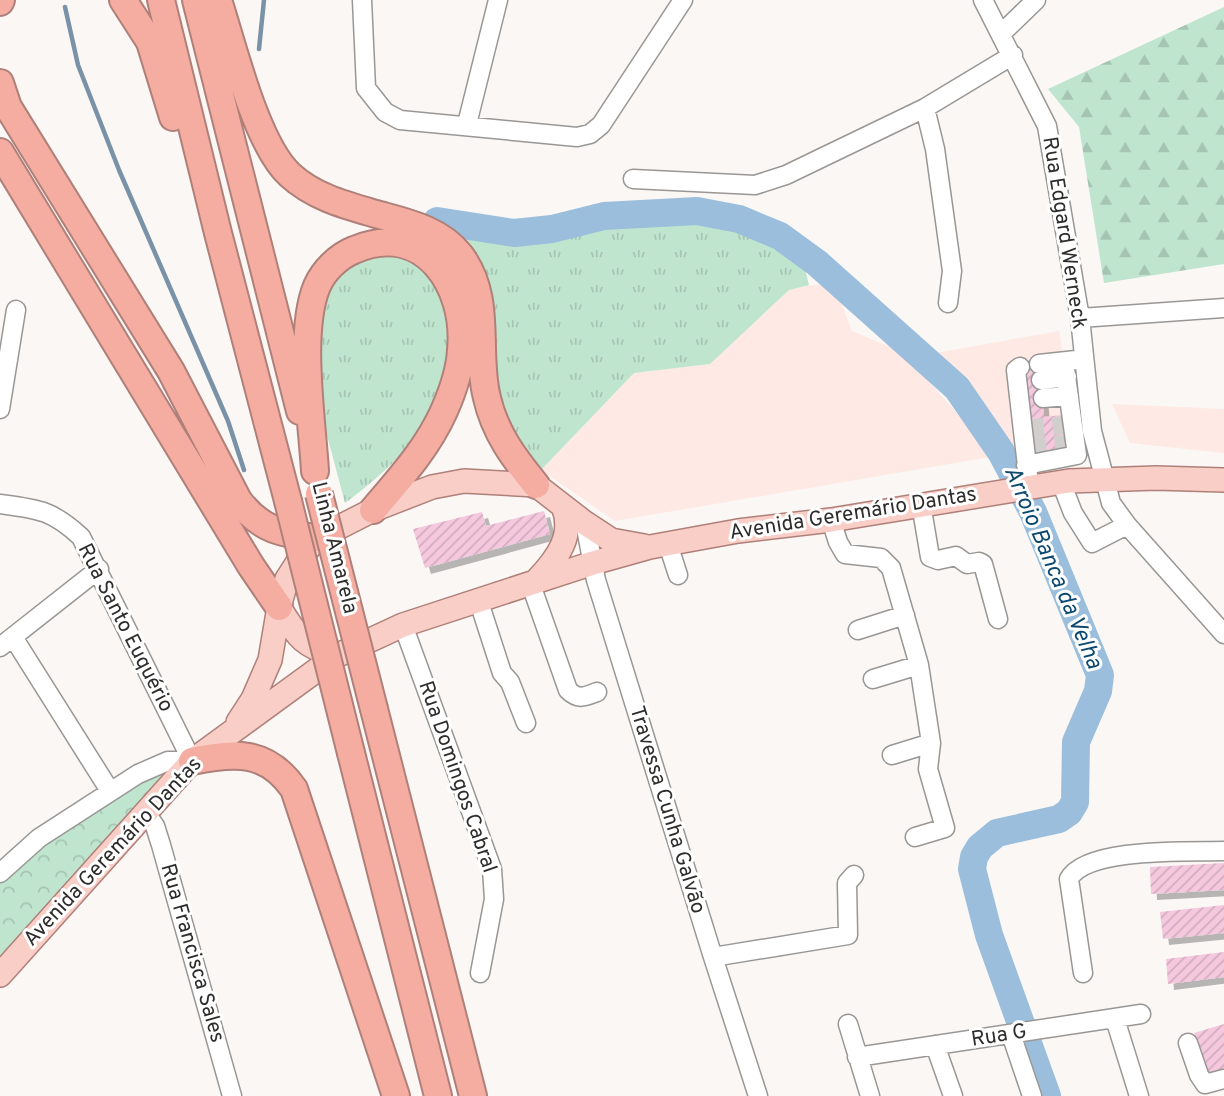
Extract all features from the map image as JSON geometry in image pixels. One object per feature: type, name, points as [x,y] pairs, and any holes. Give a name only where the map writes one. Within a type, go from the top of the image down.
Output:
[{"type":"highway","points":[[123,0],[150,43],[187,163],[218,233]]},
{"type":"highway","name":"Linha Amarela","points":[[161,0],[438,1096]]},
{"type":"highway","name":"Linha Amarela","points":[[196,0],[473,1096]]},
{"type":"highway","points":[[218,0],[259,125],[284,169],[316,193],[336,202],[414,225],[434,234],[459,254],[470,271],[478,293],[483,325],[486,396],[494,421],[505,445],[536,485]]},
{"type":"highway","points":[[0,83],[8,107],[171,371],[238,500],[249,515],[267,527],[297,536],[317,538]]},
{"type":"highway","points":[[0,152],[251,566],[279,607]]},
{"type":"highway","points":[[317,483],[307,334],[311,306],[318,284],[329,268],[345,254],[364,246],[385,241],[421,251],[436,263],[448,279],[459,318],[461,350],[445,409],[431,436],[419,456],[373,510]]},
{"type":"highway","points":[[192,761],[231,754],[258,759],[272,765],[285,776],[294,789],[396,1096]]},
{"type":"main road","name":"Avenida Geremário Dantas","points":[[6,968],[192,761],[337,656],[403,625],[533,581],[659,546],[738,531],[831,520],[1004,491],[1027,456],[1061,482],[1178,478],[1224,480]]},
{"type":"main road","name":"Avenida Geremário Dantas","points":[[230,734],[263,679],[270,660],[287,579],[317,538],[373,510],[432,487],[464,481],[536,485],[584,523],[611,540],[659,546]]},
{"type":"main road","points":[[533,581],[552,565],[565,539],[568,518],[563,506]]},
{"type":"main road","points":[[279,607],[299,639],[311,647],[337,656]]},
{"type":"street","points":[[362,0],[366,88],[385,112],[400,120],[467,124],[577,137],[590,134],[601,125],[683,0]]},
{"type":"street","points":[[467,124],[498,0]]},
{"type":"street","name":"Rua Edgard Werneck","points":[[983,0],[1047,126],[1080,318],[1092,431],[1111,503],[1127,525],[1224,634]]},
{"type":"street","points":[[1002,33],[1036,0]]},
{"type":"street","points":[[633,179],[755,185],[786,175],[925,108],[1013,55]]},
{"type":"street","points":[[925,108],[935,149],[951,271],[948,303]]},
{"type":"street","points":[[1080,318],[1224,308]]},
{"type":"street","points":[[0,409],[3,371],[16,310]]},
{"type":"street","points":[[1040,372],[1066,370],[1083,360]]},
{"type":"street","points":[[1019,377],[1027,456],[1076,456],[1070,443],[1066,370]]},
{"type":"street","points":[[1042,398],[1069,396]]},
{"type":"street","points":[[1061,482],[1073,513],[1092,543],[1127,525]]},
{"type":"street","name":"Rua Santo Euquério","points":[[0,503],[40,509],[63,521],[81,537],[192,761]]},
{"type":"street","points":[[921,504],[930,557],[938,560],[956,556],[967,564],[983,564],[998,619]]},
{"type":"street","points":[[831,520],[845,554],[881,558],[891,568],[919,665],[931,743],[928,769],[945,828],[915,837]]},
{"type":"street","name":"Travessa Cunha Galvão","points":[[584,523],[596,580],[758,1096]]},
{"type":"street","points":[[659,546],[678,575]]},
{"type":"street","points":[[99,569],[7,642],[110,792]]},
{"type":"street","points":[[533,581],[568,690],[574,696],[582,698],[597,692]]},
{"type":"street","points":[[478,599],[502,673],[510,682],[526,723]]},
{"type":"street","points":[[858,630],[905,615]]},
{"type":"street","name":"Rua Domingos Cabral","points":[[403,625],[492,869],[494,899],[480,973]]},
{"type":"street","points":[[873,679],[919,665]]},
{"type":"street","points":[[892,755],[931,743]]},
{"type":"street","points":[[0,873],[39,838],[138,774],[168,761],[192,761]]},
{"type":"street","name":"Rua Francisca Sales","points":[[146,813],[155,825],[162,845],[232,1096]]},
{"type":"street","points":[[1083,974],[1069,878],[1072,872],[1100,858],[1138,853],[1224,851]]},
{"type":"street","points":[[713,957],[848,934],[847,883],[854,875]]},
{"type":"street","points":[[0,989],[6,968]]},
{"type":"street","name":"Rua G","points":[[857,1057],[1141,1014]]},
{"type":"street","points":[[1115,1019],[1139,1096]]},
{"type":"street","points":[[848,1024],[870,1096]]},
{"type":"street","points":[[1011,1034],[1032,1096]]},
{"type":"street","points":[[1188,1042],[1199,1075],[1205,1084],[1224,1079]]},
{"type":"street","points":[[935,1045],[953,1096]]},
{"type":"shaded area","points":[[833,282],[852,331],[902,352],[996,456],[615,521],[541,470],[634,373],[710,364],[789,289]]},
{"type":"shaded area","points":[[1059,331],[1080,458],[1018,471],[931,354]]},
{"type":"shaded area","points":[[1112,404],[1224,409],[1224,453],[1130,443]]},
{"type":"green space","points":[[1224,7],[1224,264],[1104,283],[1079,127],[1048,89]]},
{"type":"green space","points":[[711,212],[800,247],[809,285],[789,290],[710,364],[634,373],[541,470],[508,429],[493,379],[494,318],[489,284],[472,251],[452,230]]},
{"type":"green space","points":[[371,257],[408,259],[426,271],[437,291],[444,313],[446,357],[434,400],[414,439],[386,469],[345,503],[321,413],[315,334],[331,280],[352,261]]},
{"type":"green space","points":[[180,767],[0,969],[0,878],[43,842],[144,777]]},
{"type":"building","points":[[1039,360],[1044,417],[1062,415],[1065,453],[1029,457],[1019,362]]},
{"type":"building","points":[[544,511],[550,534],[425,568],[413,529],[482,512],[486,526]]},
{"type":"building","points":[[1224,863],[1224,890],[1151,894],[1150,867]]},
{"type":"building","points":[[1224,905],[1224,933],[1163,939],[1160,912]]},
{"type":"building","points":[[1224,952],[1224,977],[1168,984],[1166,959]]},
{"type":"building","points":[[1224,1024],[1224,1077],[1208,1081],[1194,1033]]},
{"type":"waterway","name":"Arroio Banca da Velha","points":[[259,49],[264,0]]},
{"type":"waterway","points":[[65,7],[78,65],[119,170],[228,421],[244,470]]},
{"type":"waterway","name":"Arroio Banca da Velha","points":[[437,221],[514,233],[552,229],[604,216],[697,211],[739,219],[780,236],[817,263],[957,388],[1001,452],[1033,512],[1100,675],[1098,691],[1076,742],[1075,802],[1069,812],[1059,819],[997,833],[980,847],[974,857],[972,869],[989,935],[1047,1096]]},
{"type":"tunnel","points":[[1026,429],[1063,425]]},
{"type":"tunnel","points":[[1028,447],[1064,444]]}]
